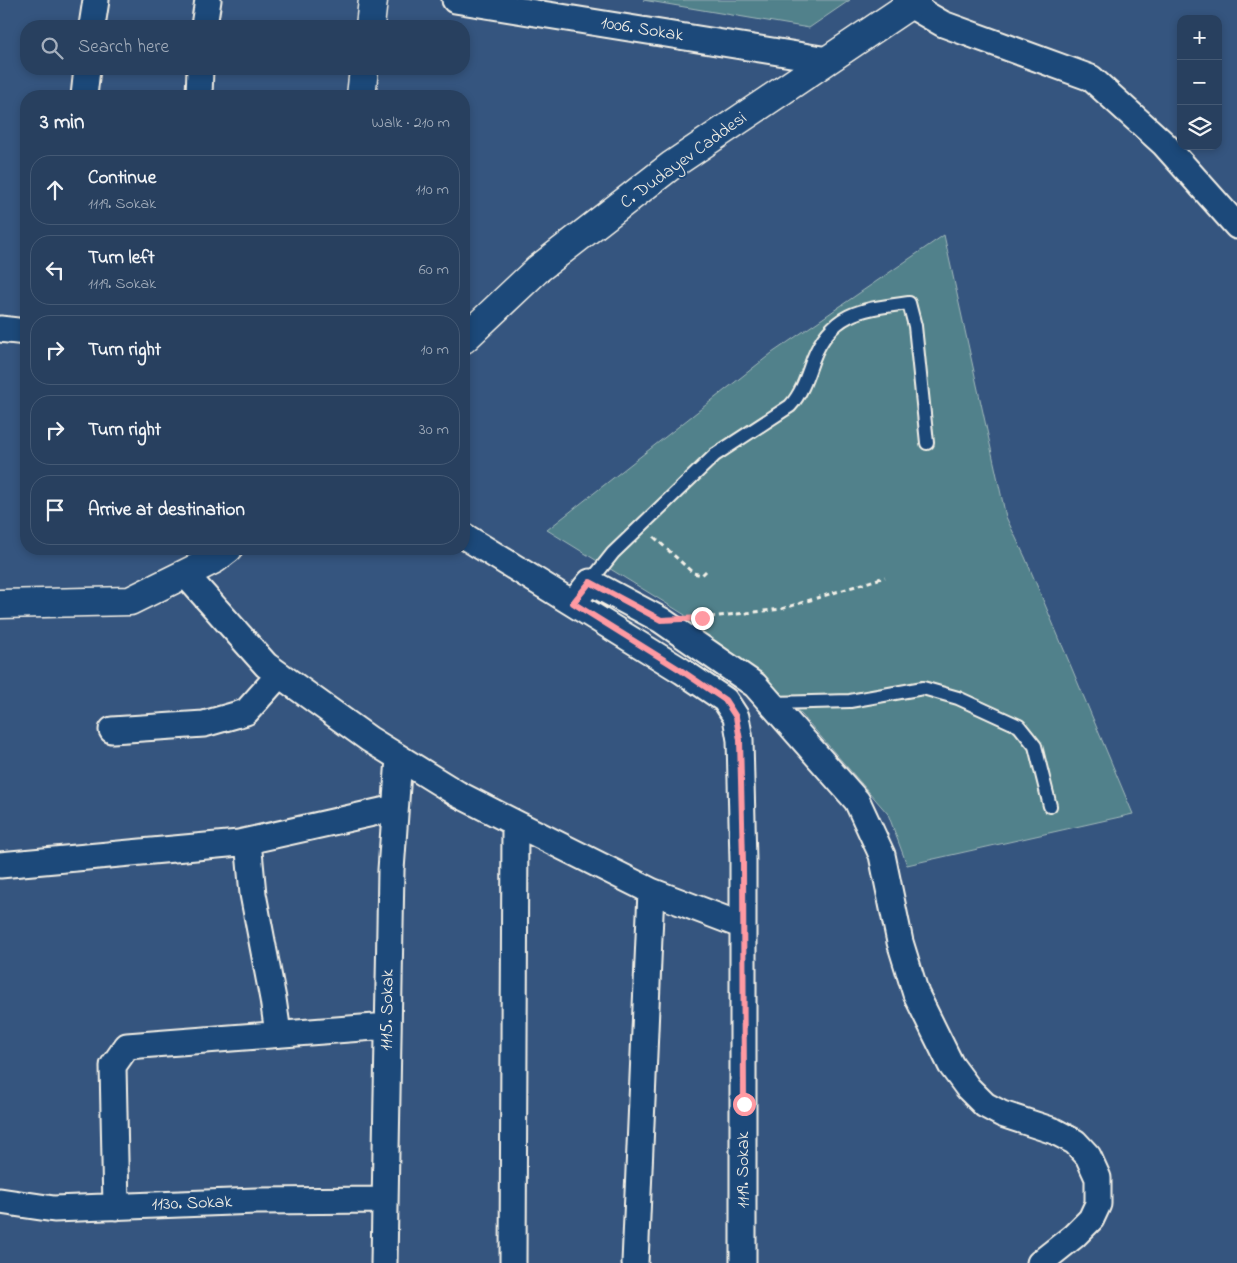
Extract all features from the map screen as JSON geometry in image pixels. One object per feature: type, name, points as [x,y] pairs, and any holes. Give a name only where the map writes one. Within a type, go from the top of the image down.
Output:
[{"type":"street","points":[[93,20],[96,0]]},
{"type":"street","points":[[205,20],[208,0]]},
{"type":"street","points":[[371,20],[373,0]]},
{"type":"street","name":"1006. Sokak","points":[[455,0],[828,60]]},
{"type":"street","points":[[914,3],[943,24],[1091,78],[1164,144],[1237,226]]},
{"type":"street","name":"C. Dudayev Caddesi","points":[[470,333],[538,269],[672,165],[914,3]]},
{"type":"street","points":[[85,90],[86,75]]},
{"type":"street","points":[[199,90],[200,75]]},
{"type":"street","points":[[362,90],[363,75]]},
{"type":"street","points":[[0,329],[20,331]]},
{"type":"street","name":"1119. Sokak","points":[[470,540],[682,671],[725,700],[736,717],[740,740],[743,926],[744,1263]]},
{"type":"street","points":[[0,604],[130,601],[221,555]]},
{"type":"street","points":[[185,574],[266,665],[369,740],[458,794],[515,824],[650,891],[743,926]]},
{"type":"street","points":[[573,603],[590,582],[661,620],[755,686],[857,801],[882,855],[900,942],[916,994],[951,1065],[968,1088],[985,1104],[1002,1114],[1054,1131],[1075,1142],[1088,1156],[1098,1178],[1098,1204],[1091,1219],[1074,1236],[1040,1263]]},
{"type":"street","points":[[112,730],[204,724],[246,712],[279,675]]},
{"type":"street","name":"1115. Sokak","points":[[384,1263],[391,870],[399,758]]},
{"type":"street","points":[[0,865],[248,841],[395,808]]},
{"type":"street","points":[[513,1263],[515,824]]},
{"type":"street","points":[[248,841],[253,894],[278,1033]]},
{"type":"street","points":[[635,1263],[650,891]]},
{"type":"street","points":[[116,1207],[113,1066],[126,1046],[388,1026]]},
{"type":"street","name":"1130. Sokak","points":[[0,1201],[54,1210],[256,1201],[385,1200]]},
{"type":"lane","points":[[590,582],[613,553],[716,455],[790,406],[799,396],[814,355],[825,337],[838,323],[858,310],[910,303],[915,326],[927,443]]},
{"type":"lane","points":[[772,703],[850,701],[923,688],[958,698],[1019,726],[1035,746],[1050,806]]},
{"type":"path","points":[[642,524],[664,548],[693,573],[702,575],[708,569]]},
{"type":"path","points":[[661,620],[702,618],[781,609],[885,577]]},
{"type":"green space","points":[[643,0],[850,0],[809,28]]},
{"type":"green space","points":[[944,235],[1006,517],[1025,557],[1133,814],[907,865],[888,814],[781,693],[682,626],[685,615],[547,530],[772,353]]},
{"type":"route","points":[[702,618],[661,620],[590,582],[573,603],[725,700],[736,717],[740,740],[743,862],[744,1104]]}]
